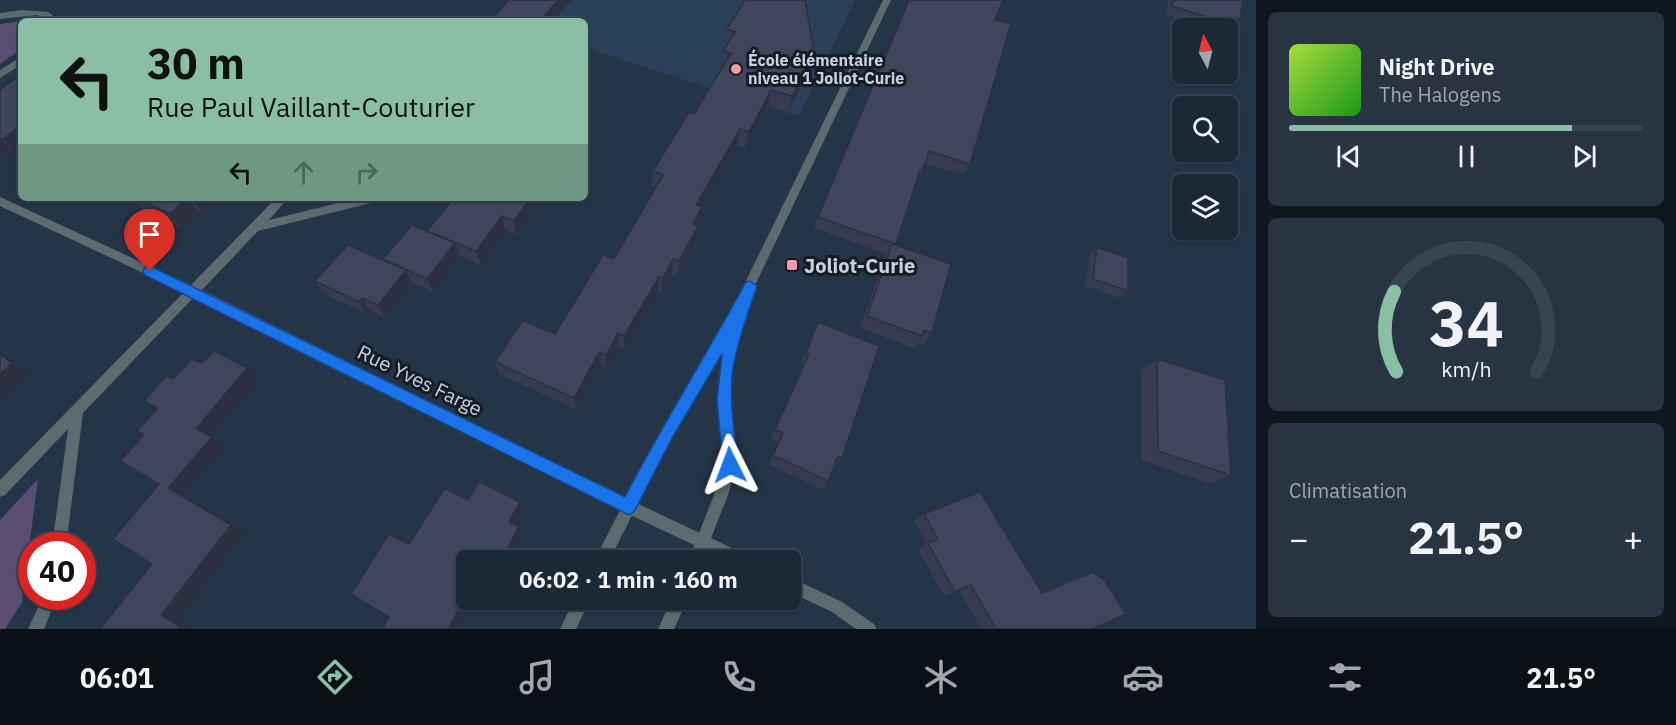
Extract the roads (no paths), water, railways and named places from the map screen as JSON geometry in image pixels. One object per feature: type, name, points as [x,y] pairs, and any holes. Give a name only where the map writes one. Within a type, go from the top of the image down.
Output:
[{"type":"street","points":[[608,550],[668,430],[710,362],[750,286],[887,0]]},
{"type":"street","points":[[0,16],[41,13],[52,15],[54,18]]},
{"type":"street","points":[[0,75],[18,62]]},
{"type":"street","name":"Rue Yves Farge","points":[[0,201],[193,291],[629,507],[724,550]]},
{"type":"street","points":[[0,490],[280,201]]},
{"type":"street","points":[[255,227],[363,201]]},
{"type":"street","points":[[700,550],[730,465],[725,400],[726,369],[731,340],[750,286]]},
{"type":"street","points":[[61,532],[77,410]]},
{"type":"street","points":[[801,589],[837,607],[869,629]]},
{"type":"street","points":[[36,629],[46,610]]},
{"type":"street","points":[[568,629],[577,610]]},
{"type":"street","points":[[666,629],[675,610]]},
{"type":"place","name":"École élémentaire niveau 1 Joliot-Curie","points":[[736,69]]},
{"type":"place","name":"Joliot-Curie","points":[[792,265]]}]
